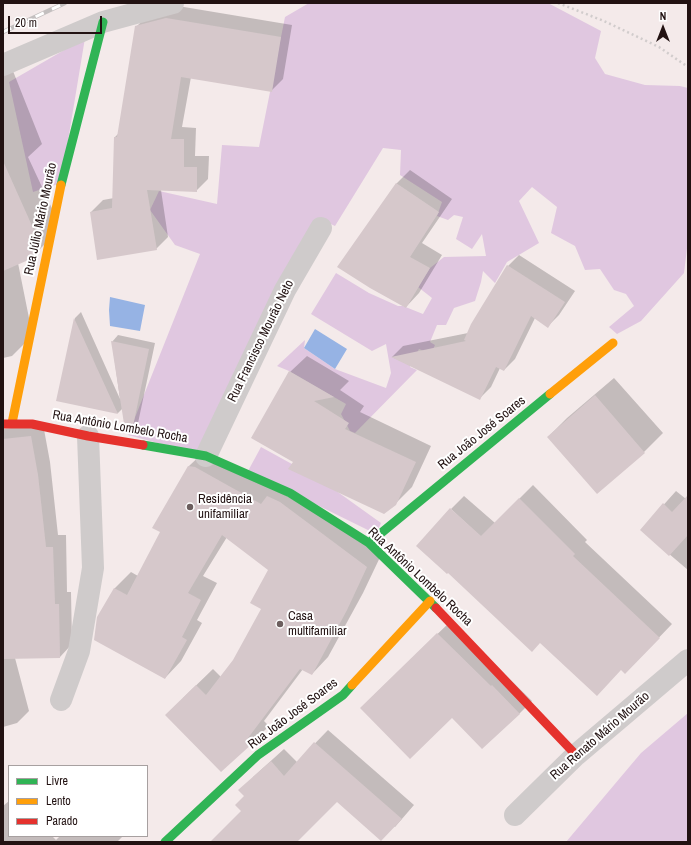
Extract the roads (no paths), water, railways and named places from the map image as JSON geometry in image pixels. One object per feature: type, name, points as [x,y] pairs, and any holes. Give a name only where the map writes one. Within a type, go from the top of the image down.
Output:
[{"type":"street","points":[[3,64],[103,22],[173,3]]},
{"type":"street","name":"Rua Júlio Mário Mourão","points":[[8,423],[61,184],[103,22]]},
{"type":"street","name":"Rua Francisco Mourão Neto","points":[[206,456],[284,290],[321,228]]},
{"type":"street","name":"Rua João José Soares","points":[[369,543],[613,343]]},
{"type":"street","name":"Rua Antônio Lombelo Rocha","points":[[8,423],[32,424],[88,436],[206,456],[290,493],[369,543],[430,601],[576,755]]},
{"type":"street","points":[[61,700],[79,651],[92,568],[88,436]]},
{"type":"street","name":"Rua João José Soares","points":[[165,842],[258,755],[343,694],[430,601]]},
{"type":"street","name":"Rua Renato Mário Mourão","points":[[515,815],[576,755],[688,660]]},
{"type":"water","points":[[110,297],[145,305],[140,331],[110,326]]},
{"type":"water","points":[[315,329],[347,349],[335,369],[304,348]]},
{"type":"railway","points":[[3,32],[65,3]]},
{"type":"place","name":"Residência unifamiliar","points":[[190,507]]},
{"type":"place","name":"Casa multifamiliar","points":[[280,624]]}]
